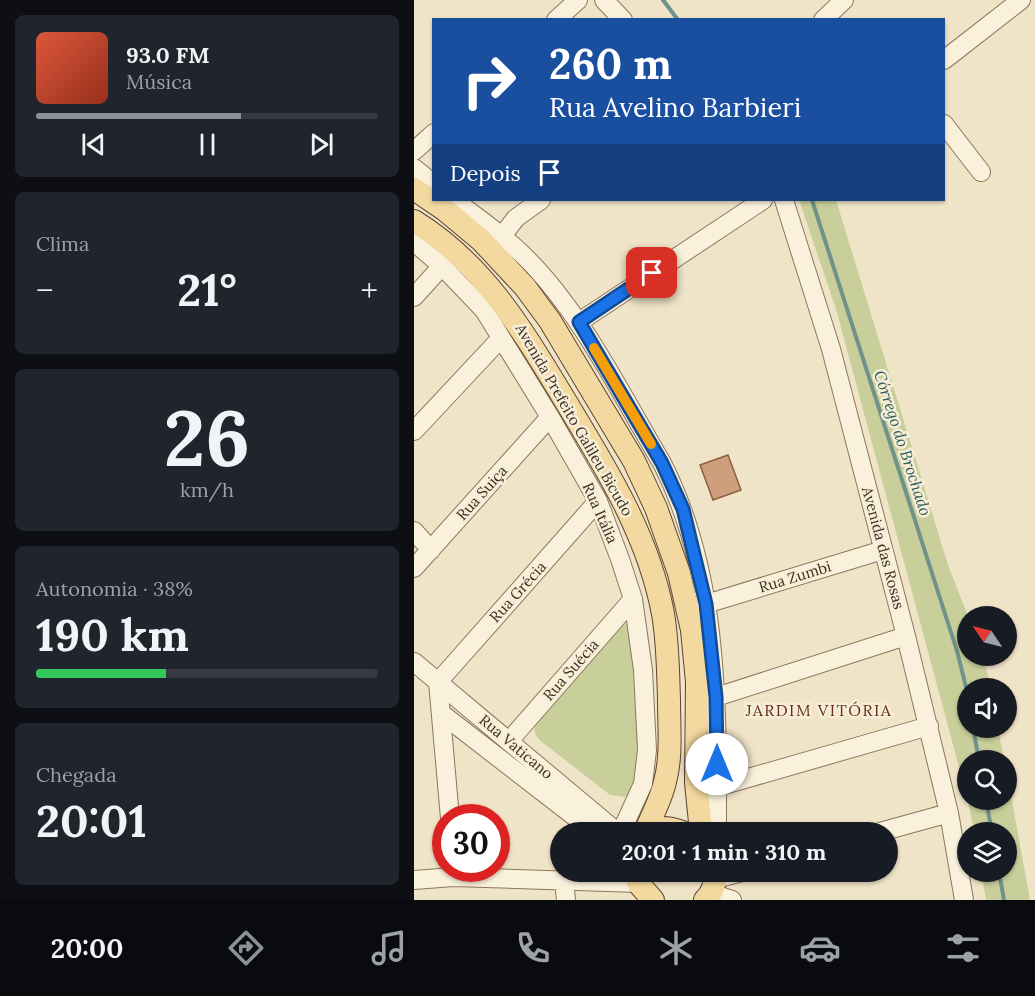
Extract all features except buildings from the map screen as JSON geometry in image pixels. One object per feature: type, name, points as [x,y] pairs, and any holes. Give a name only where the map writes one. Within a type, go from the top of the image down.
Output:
[{"type":"main road","name":"Avenida Prefeito Galileu Bicudo","points":[[414,189],[432,201]]},
{"type":"main road","name":"Avenida Prefeito Galileu Bicudo","points":[[432,201],[481,240],[525,287],[550,321],[634,461],[656,508],[679,573],[692,630],[697,682],[696,783],[700,822]]},
{"type":"main road","name":"Avenida Prefeito Galileu Bicudo","points":[[414,221],[454,252],[481,277],[504,304],[600,458],[624,501],[641,541],[663,614],[668,662],[670,749],[666,781],[651,822]]},
{"type":"street","points":[[558,18],[578,0]]},
{"type":"street","points":[[604,0],[621,18]]},
{"type":"street","points":[[825,18],[844,0]]},
{"type":"street","points":[[945,59],[1021,0]]},
{"type":"street","points":[[945,125],[981,172]]},
{"type":"street","points":[[414,151],[432,135]]},
{"type":"street","points":[[414,168],[432,182]]},
{"type":"street","points":[[455,201],[527,258],[570,309],[675,490],[695,552],[706,604],[716,697],[717,822]]},
{"type":"street","points":[[502,236],[516,218],[540,201]]},
{"type":"street","points":[[579,322],[761,201]]},
{"type":"street","name":"Avenida das Rosas","points":[[784,201],[831,349],[906,636],[949,813],[964,900]]},
{"type":"street","name":"Rua Itália","points":[[414,243],[442,266],[484,310],[550,417],[598,501],[633,599],[643,670],[646,750],[643,784],[624,822]]},
{"type":"street","points":[[414,297],[442,266]]},
{"type":"street","points":[[414,431],[501,338]]},
{"type":"street","name":"Rua Suiça","points":[[414,568],[550,417]]},
{"type":"street","name":"Rua Grécia","points":[[438,682],[598,501]]},
{"type":"street","points":[[414,531],[431,550]]},
{"type":"street","name":"Rua Zumbi","points":[[706,604],[883,550]]},
{"type":"street","name":"Rua Suécia","points":[[509,741],[633,599]]},
{"type":"street","points":[[716,697],[906,636]]},
{"type":"street","name":"Rua Vaticano","points":[[414,662],[607,822]]},
{"type":"street","points":[[438,682],[449,804]]},
{"type":"street","points":[[442,714],[583,822]]},
{"type":"street","points":[[717,787],[929,726]]},
{"type":"street","points":[[898,827],[949,813]]},
{"type":"street","points":[[414,880],[432,877]]},
{"type":"street","points":[[510,877],[550,879]]},
{"type":"street","points":[[564,882],[566,900]]},
{"type":"street","points":[[582,882],[643,889]]},
{"type":"street","points":[[717,892],[730,882]]},
{"type":"green space","points":[[799,201],[836,201],[948,565],[964,606],[957,606],[957,666],[986,666],[988,678],[957,678],[957,738],[1000,738],[1002,750],[957,750],[957,760],[836,309]]},
{"type":"green space","points":[[626,624],[632,626],[640,723],[635,793],[625,797],[610,795],[542,742],[534,730],[536,721]]},
{"type":"green space","points":[[970,810],[1014,810],[1016,822],[972,822]]},
{"type":"green space","points":[[1017,828],[1030,900],[986,900],[983,882],[1017,882]]},
{"type":"waterway","name":"Córrego do Brochado","points":[[663,0],[676,18]]},
{"type":"waterway","name":"Córrego do Brochado","points":[[812,201],[964,678]]},
{"type":"waterway","name":"Córrego do Brochado","points":[[975,738],[977,750]]},
{"type":"waterway","name":"Córrego do Brochado","points":[[988,810],[990,822]]},
{"type":"waterway","name":"Córrego do Brochado","points":[[1001,882],[1004,900]]},
{"type":"slow traffic","points":[[594,348],[651,444]]},
{"type":"district","name":"JARDIM VITÓRIA","points":[[819,710]]},
{"type":"route","points":[[652,273],[579,322],[662,463],[683,509],[706,604],[716,697],[717,764]]}]
